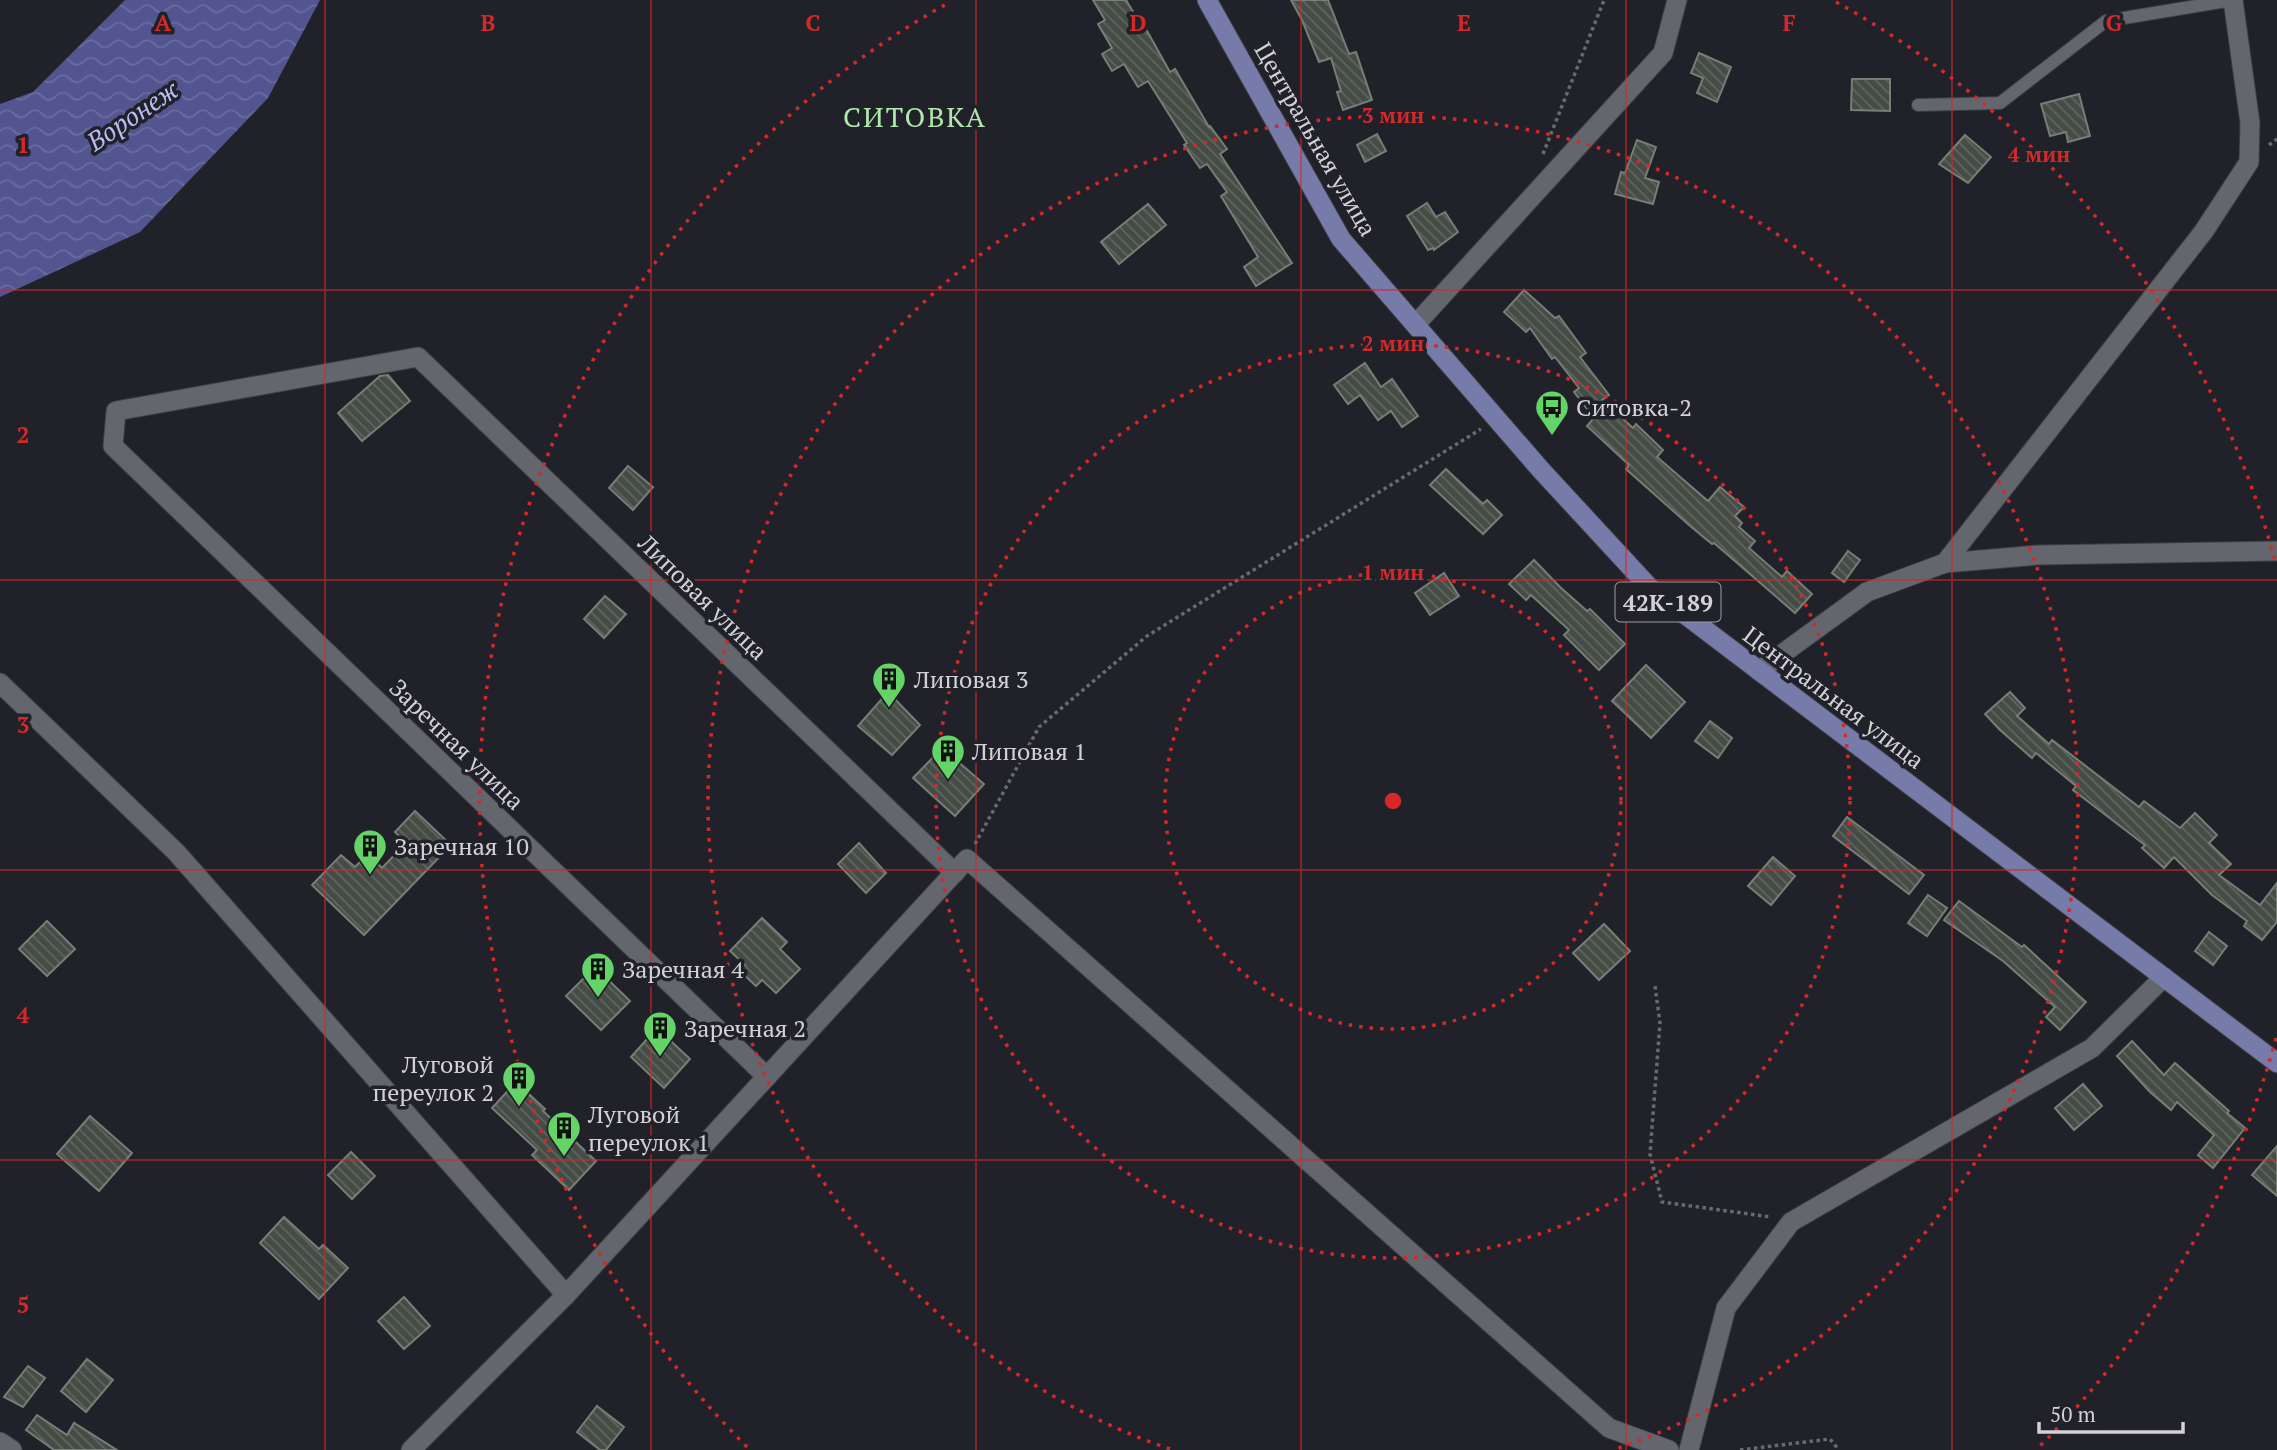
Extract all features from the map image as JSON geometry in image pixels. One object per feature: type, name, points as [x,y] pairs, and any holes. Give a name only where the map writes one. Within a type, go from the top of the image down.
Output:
[{"type":"main road","name":"Центральная улица","points":[[1207,0],[1341,239],[1650,589],[2277,1063]]},
{"type":"street","points":[[1416,324],[1663,53],[1676,0]]},
{"type":"street","points":[[1945,563],[2204,231],[2249,162],[2250,123],[2232,0]]},
{"type":"street","name":"Липовая улица","points":[[113,446],[116,411],[418,357],[961,866],[1609,1428],[1670,1450]]},
{"type":"street","name":"Заречная улица","points":[[113,446],[767,1077]]},
{"type":"street","points":[[1759,671],[1867,593],[1945,563],[2038,555],[2277,551]]},
{"type":"street","points":[[0,684],[176,852],[566,1295]]},
{"type":"street","points":[[411,1450],[566,1295],[961,866]]},
{"type":"street","points":[[1689,1450],[1726,1308],[1794,1220],[2092,1048],[2164,977]]},
{"type":"street","points":[[0,1442],[12,1450]]},
{"type":"lane","points":[[1917,105],[2000,103],[2106,21],[2232,0]]},
{"type":"path","points":[[1541,158],[1604,0]]},
{"type":"path","points":[[961,866],[1040,727],[1147,636],[1498,419]]},
{"type":"path","points":[[1655,986],[1660,1023],[1650,1154],[1662,1202],[1794,1220]]},
{"type":"path","points":[[1740,1450],[1830,1439],[1839,1450]]},
{"type":"water","name":"Воронеж","points":[[125,0],[320,0],[268,98],[140,232],[0,297],[0,104],[33,92]]},
{"type":"building","points":[[1093,0],[1126,0],[1170,72],[1175,69],[1209,127],[1227,149],[1220,154],[1292,263],[1256,286],[1244,267],[1258,257],[1221,196],[1227,192],[1207,164],[1200,168],[1148,81],[1138,87],[1124,64],[1112,71],[1102,54],[1112,48],[1098,24],[1105,20]]},
{"type":"building","points":[[1291,0],[1328,0],[1349,54],[1356,52],[1372,100],[1343,110],[1337,92],[1341,91],[1331,58],[1319,62]]},
{"type":"building","points":[[1699,53],[1731,67],[1717,102],[1697,93],[1703,78],[1691,73]]},
{"type":"building","points":[[1852,79],[1890,79],[1890,111],[1851,110]]},
{"type":"building","points":[[2079,94],[2090,136],[2068,142],[2066,132],[2050,136],[2041,104]]},
{"type":"building","points":[[1377,134],[1386,151],[1365,162],[1357,145]]},
{"type":"building","points":[[1965,135],[1991,157],[1968,183],[1939,164]]},
{"type":"building","points":[[1637,140],[1656,147],[1645,178],[1659,182],[1653,204],[1615,194],[1621,172],[1625,173]]},
{"type":"building","points":[[1427,203],[1436,217],[1445,212],[1458,232],[1434,250],[1428,250],[1407,216]]},
{"type":"building","points":[[1148,204],[1166,225],[1119,264],[1101,242]]},
{"type":"building","points":[[1524,290],[1555,318],[1559,316],[1586,353],[1580,357],[1609,395],[1602,400],[1633,428],[1636,424],[1663,450],[1657,457],[1708,501],[1720,487],[1744,507],[1735,516],[1742,523],[1739,527],[1755,541],[1749,548],[1782,577],[1787,571],[1812,594],[1795,613],[1626,469],[1629,465],[1587,426],[1594,418],[1574,392],[1579,388],[1555,357],[1552,359],[1530,328],[1526,332],[1504,312]]},
{"type":"building","points":[[1365,363],[1381,387],[1392,379],[1418,416],[1402,427],[1391,411],[1378,420],[1360,395],[1348,404],[1334,385]]},
{"type":"building","points":[[388,375],[410,401],[362,441],[338,413],[380,376]]},
{"type":"building","points":[[628,466],[653,487],[633,510],[609,488]]},
{"type":"building","points":[[1446,469],[1483,504],[1487,500],[1502,515],[1483,534],[1430,485]]},
{"type":"building","points":[[1848,551],[1860,560],[1844,582],[1832,573]]},
{"type":"building","points":[[1534,560],[1560,587],[1587,611],[1590,609],[1625,644],[1599,670],[1564,635],[1569,630],[1531,595],[1526,600],[1509,584]]},
{"type":"building","points":[[1444,573],[1459,596],[1430,615],[1415,593]]},
{"type":"building","points":[[605,596],[626,614],[604,638],[584,619]]},
{"type":"building","points":[[1646,665],[1685,702],[1651,738],[1612,701]]},
{"type":"building","name":"Липовая 3","points":[[888,692],[920,725],[892,755],[858,726]]},
{"type":"building","points":[[2010,692],[2025,708],[2017,716],[2049,744],[2052,740],[2139,807],[2144,801],[2180,828],[2195,813],[2217,835],[2209,843],[2231,864],[2219,875],[2260,905],[2277,883],[2277,922],[2262,940],[2244,926],[2247,921],[2212,895],[2174,857],[2164,868],[2142,848],[2145,845],[2073,790],[2076,786],[2036,753],[2032,758],[2000,730],[1985,714]]},
{"type":"building","points":[[1710,721],[1732,738],[1718,758],[1695,741]]},
{"type":"building","name":"Липовая 1","points":[[942,748],[984,784],[955,816],[913,778]]},
{"type":"building","name":"Заречная 10","points":[[415,811],[451,845],[364,935],[312,885],[341,855],[355,867],[368,854],[382,868],[406,843],[395,832]]},
{"type":"building","points":[[1847,817],[1924,875],[1909,894],[1833,836]]},
{"type":"building","points":[[859,843],[886,873],[866,893],[838,864]]},
{"type":"building","points":[[1773,857],[1795,876],[1771,905],[1748,886]]},
{"type":"building","points":[[1928,895],[1947,908],[1927,936],[1908,923]]},
{"type":"building","points":[[1959,901],[2022,947],[2024,945],[2086,1002],[2060,1030],[2046,1017],[2055,1007],[2003,961],[1944,920]]},
{"type":"building","points":[[762,918],[787,942],[780,949],[800,969],[776,993],[762,980],[756,986],[739,970],[745,965],[730,951]]},
{"type":"building","points":[[47,921],[75,949],[47,976],[19,949]]},
{"type":"building","points":[[1604,924],[1630,951],[1599,980],[1573,953]]},
{"type":"building","points":[[2209,932],[2227,946],[2213,965],[2195,951]]},
{"type":"building","name":"Заречная 4","points":[[595,967],[630,1001],[601,1030],[566,996]]},
{"type":"building","name":"Заречная 2","points":[[657,1028],[690,1059],[664,1088],[631,1057]]},
{"type":"building","points":[[2132,1041],[2164,1075],[2175,1063],[2245,1128],[2213,1168],[2198,1155],[2214,1135],[2177,1102],[2171,1110],[2150,1092],[2117,1056]]},
{"type":"building","points":[[516,1082],[596,1161],[569,1190],[532,1155],[537,1150],[492,1108]]},
{"type":"building","points":[[2083,1084],[2102,1106],[2074,1130],[2055,1108]]},
{"type":"building","points":[[90,1116],[132,1153],[99,1191],[57,1154]]},
{"type":"building","points":[[2277,1146],[2277,1196],[2252,1175]]},
{"type":"building","points":[[351,1152],[375,1176],[352,1199],[328,1175]]},
{"type":"building","points":[[284,1217],[319,1249],[323,1245],[348,1268],[319,1299],[260,1243]]},
{"type":"building","points":[[404,1297],[430,1326],[404,1349],[378,1321]]},
{"type":"building","points":[[87,1359],[113,1380],[86,1412],[61,1391]]},
{"type":"building","points":[[28,1366],[45,1378],[23,1407],[4,1397]]},
{"type":"building","points":[[597,1406],[624,1427],[606,1450],[600,1450],[577,1432]]},
{"type":"building","points":[[37,1415],[67,1435],[74,1423],[117,1450],[54,1450],[26,1430]]},
{"type":"place","name":"Ситовка-2","points":[[1552,437]]},
{"type":"place","name":"Липовая 3","points":[[889,709]]},
{"type":"place","name":"Липовая 1","points":[[948,781]]},
{"type":"place","name":"Заречная 10","points":[[370,876]]},
{"type":"place","name":"Заречная 4","points":[[598,999]]},
{"type":"place","name":"Заречная 2","points":[[660,1058]]},
{"type":"place","name":"Луговой переулок 2","points":[[519,1108]]},
{"type":"place","name":"Луговой переулок 1","points":[[564,1158]]},
{"type":"district","name":"СИТОВКА","points":[[915,116]]}]
